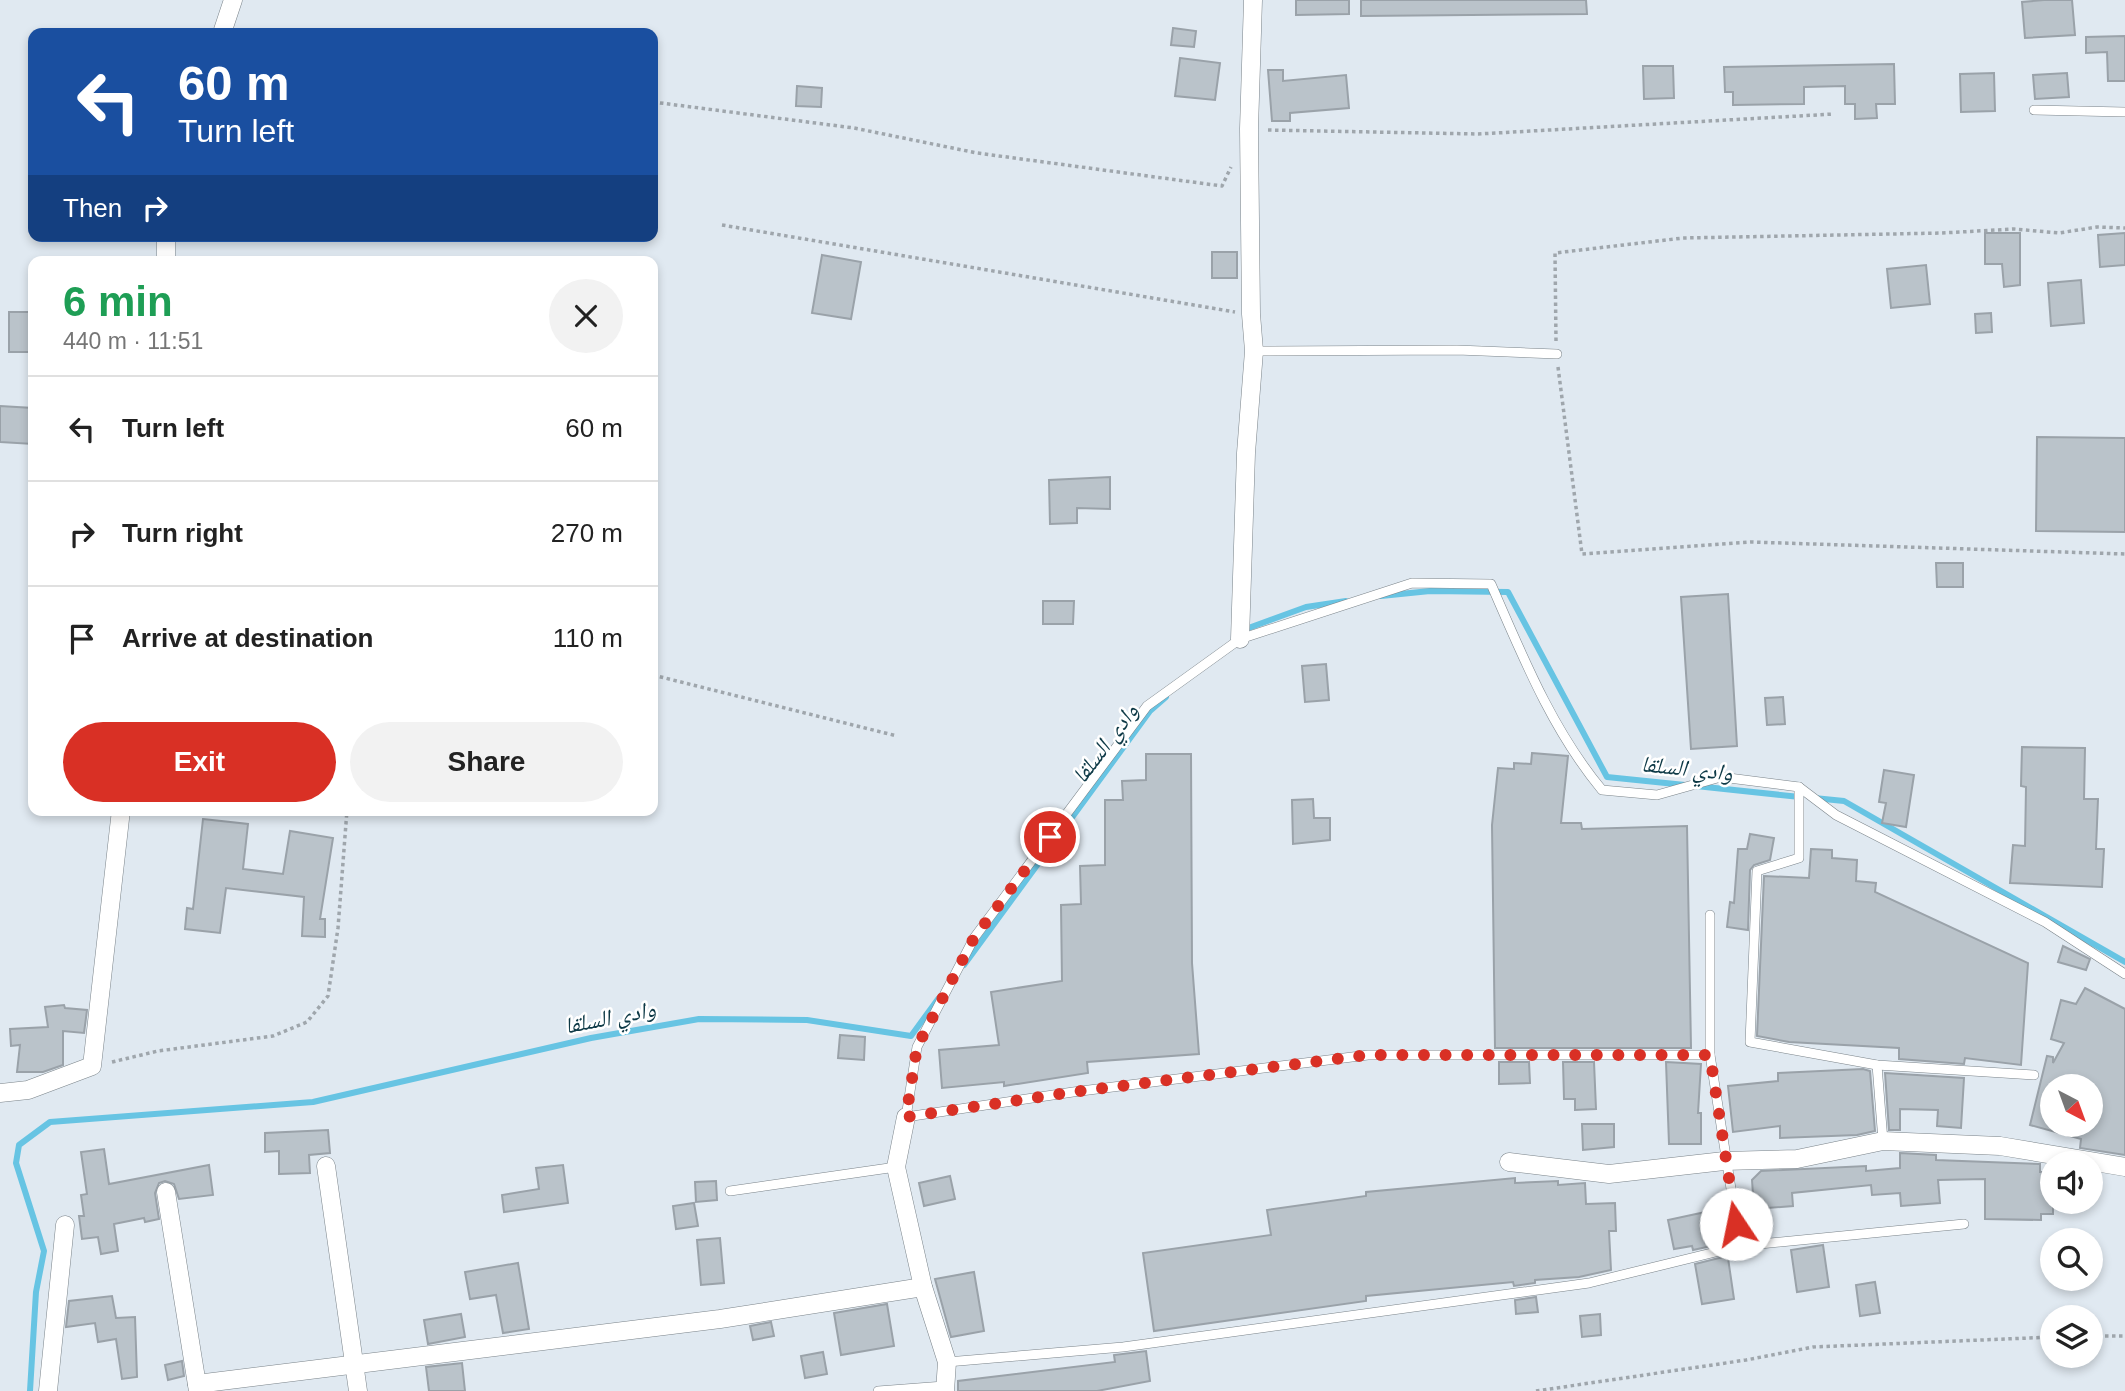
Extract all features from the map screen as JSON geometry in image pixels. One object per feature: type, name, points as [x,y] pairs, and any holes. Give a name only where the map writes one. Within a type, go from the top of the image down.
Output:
[{"type":"street","points":[[224,28],[233,0]]},
{"type":"street","points":[[1240,639],[1246,453],[1254,351],[1251,314],[1249,130],[1253,0]]},
{"type":"street","points":[[0,1093],[28,1090],[92,1066],[120,816]]},
{"type":"street","points":[[906,1117],[896,1167],[923,1287],[947,1362],[944,1389]]},
{"type":"street","points":[[1509,1161],[1609,1174],[1724,1161],[1797,1159],[1883,1141],[2000,1146],[2125,1167]]},
{"type":"street","points":[[326,1166],[358,1391]]},
{"type":"street","points":[[166,1192],[197,1388],[354,1365],[720,1319],[923,1287]]},
{"type":"street","points":[[48,1391],[65,1226]]},
{"type":"lane","points":[[2034,110],[2125,112]]},
{"type":"lane","points":[[1254,351],[1457,350],[1557,354]]},
{"type":"lane","points":[[1710,1055],[1368,1055],[1073,1092],[906,1117],[917,1047],[974,938],[1147,706],[1240,639],[1412,583],[1491,584],[1515,641],[1574,756],[1602,790],[1657,795],[1721,776],[1798,787],[1836,815],[2045,922],[2125,974]]},
{"type":"lane","points":[[1798,787],[1799,858],[1757,871],[1751,1042],[1877,1065],[2034,1075]]},
{"type":"lane","points":[[1710,915],[1710,1055],[1724,1161],[1740,1246]]},
{"type":"lane","points":[[1877,1065],[1883,1141]]},
{"type":"lane","points":[[730,1191],[896,1167]]},
{"type":"lane","points":[[947,1362],[1123,1347],[1589,1283],[1740,1246],[1964,1224]]},
{"type":"lane","points":[[878,1391],[944,1389]]},
{"type":"path","points":[[722,226],[1251,314]]},
{"type":"path","points":[[2125,228],[2097,227],[2059,233],[2014,229],[1683,238],[1555,253],[1557,354],[1582,554],[1751,542],[2125,554]]},
{"type":"path","points":[[658,676],[897,736]]},
{"type":"path","points":[[92,1066],[158,1051],[273,1036],[307,1023],[328,996],[338,928],[347,816]]},
{"type":"path","points":[[2103,1336],[2125,1336]]},
{"type":"path","points":[[1536,1391],[1746,1360],[1813,1347],[2040,1338]]},
{"type":"building","points":[[1296,0],[1349,0],[1349,14],[1296,15]]},
{"type":"building","points":[[1361,0],[1586,0],[1587,14],[1361,16]]},
{"type":"building","points":[[2072,0],[2075,35],[2025,38],[2022,2]]},
{"type":"building","points":[[1173,28],[1196,31],[1194,47],[1171,45]]},
{"type":"building","points":[[2125,36],[2125,81],[2108,81],[2107,52],[2086,53],[2086,37]]},
{"type":"building","points":[[1180,58],[1220,63],[1215,100],[1175,96]]},
{"type":"building","points":[[1894,64],[1895,104],[1876,104],[1877,118],[1855,119],[1855,104],[1845,104],[1845,86],[1804,87],[1804,104],[1733,105],[1733,92],[1725,92],[1724,67]]},
{"type":"building","points":[[1643,66],[1673,66],[1674,98],[1644,99]]},
{"type":"building","points":[[1268,70],[1283,70],[1283,81],[1346,75],[1349,108],[1290,113],[1290,121],[1272,121]]},
{"type":"building","points":[[1994,73],[1995,111],[1961,112],[1960,74]]},
{"type":"building","points":[[2067,73],[2069,97],[2035,99],[2033,75]]},
{"type":"building","points":[[797,86],[822,88],[821,107],[796,106]]},
{"type":"building","points":[[1985,233],[2020,233],[2020,285],[2004,287],[2002,264],[1985,264]]},
{"type":"building","points":[[2125,233],[2125,265],[2100,267],[2098,235]]},
{"type":"building","points":[[1212,252],[1237,252],[1237,278],[1212,278]]},
{"type":"building","points":[[822,255],[861,262],[851,319],[812,313]]},
{"type":"building","points":[[1926,265],[1930,304],[1891,308],[1887,269]]},
{"type":"building","points":[[2081,280],[2084,323],[2051,326],[2048,283]]},
{"type":"building","points":[[9,312],[28,312],[28,352],[9,352]]},
{"type":"building","points":[[1991,313],[1992,332],[1976,333],[1975,314]]},
{"type":"building","points":[[0,406],[28,408],[28,444],[0,442]]},
{"type":"building","points":[[2037,437],[2125,438],[2125,532],[2036,531]]},
{"type":"building","points":[[1110,477],[1110,509],[1077,508],[1077,523],[1050,524],[1049,480]]},
{"type":"building","points":[[1936,563],[1963,563],[1963,587],[1937,587]]},
{"type":"building","points":[[1728,594],[1737,746],[1691,749],[1681,597]]},
{"type":"building","points":[[1043,601],[1074,601],[1073,624],[1043,624]]},
{"type":"building","points":[[1326,664],[1329,700],[1305,702],[1302,666]]},
{"type":"building","points":[[1783,697],[1785,724],[1767,725],[1765,698]]},
{"type":"building","points":[[2022,747],[2085,748],[2084,799],[2098,799],[2096,849],[2104,849],[2102,887],[2010,883],[2013,845],[2025,846],[2026,787],[2021,786]]},
{"type":"building","points":[[1532,753],[1568,756],[1561,823],[1581,823],[1582,829],[1687,826],[1691,1048],[1495,1048],[1492,825],[1498,768],[1514,769],[1514,763],[1531,764]]},
{"type":"building","points":[[1146,754],[1191,754],[1192,963],[1199,1054],[1087,1062],[1088,1073],[1004,1086],[1004,1082],[942,1088],[939,1050],[999,1045],[991,992],[1062,981],[1061,905],[1081,904],[1080,866],[1105,865],[1105,800],[1123,800],[1122,781],[1146,780]]},
{"type":"building","points":[[1884,770],[1914,775],[1906,827],[1882,823],[1886,803],[1879,802]]},
{"type":"building","points":[[1313,799],[1314,818],[1330,818],[1330,840],[1293,844],[1292,800]]},
{"type":"building","points":[[203,819],[248,824],[243,869],[283,874],[290,831],[333,838],[320,919],[325,919],[325,937],[302,936],[304,897],[226,888],[220,933],[185,929],[187,908],[193,909]]},
{"type":"building","points":[[1750,834],[1774,838],[1770,860],[1754,865],[1750,870],[1748,930],[1727,927],[1730,902],[1734,903],[1738,849],[1747,849]]},
{"type":"building","points":[[1811,849],[1832,850],[1832,858],[1857,860],[1856,881],[1876,883],[1875,892],[2028,963],[2021,1065],[1965,1058],[1964,1064],[1899,1059],[1899,1048],[1789,1042],[1757,1036],[1764,876],[1809,878]]},
{"type":"building","points":[[2063,946],[2090,959],[2086,970],[2058,962]]},
{"type":"building","points":[[2085,988],[2125,1009],[2125,1155],[2080,1148],[2081,1139],[2077,1138],[2104,1138],[2104,1074],[2043,1074],[2047,1056],[2053,1057],[2053,1063],[2064,1043],[2051,1039],[2061,1000],[2076,1004]]},
{"type":"building","points":[[64,1005],[65,1008],[87,1010],[84,1033],[63,1031],[63,1065],[43,1072],[17,1072],[20,1045],[11,1046],[10,1029],[48,1027],[45,1007]]},
{"type":"building","points":[[840,1035],[865,1037],[864,1060],[838,1058]]},
{"type":"building","points":[[1499,1062],[1529,1062],[1530,1083],[1499,1084]]},
{"type":"building","points":[[1563,1062],[1594,1062],[1596,1109],[1575,1110],[1575,1099],[1564,1099]]},
{"type":"building","points":[[1666,1062],[1701,1064],[1698,1113],[1701,1113],[1701,1144],[1669,1144]]},
{"type":"building","points":[[1863,1069],[1870,1071],[1875,1131],[1857,1135],[1780,1138],[1780,1126],[1733,1132],[1728,1086],[1778,1081],[1778,1073]]},
{"type":"building","points":[[1885,1073],[1964,1078],[1961,1128],[1937,1126],[1938,1110],[1900,1109],[1900,1130],[1889,1130]]},
{"type":"building","points":[[2040,1084],[2040,1128],[2030,1125]]},
{"type":"building","points":[[1582,1124],[1614,1124],[1614,1147],[1583,1150]]},
{"type":"building","points":[[328,1130],[330,1153],[309,1155],[310,1173],[279,1174],[279,1151],[265,1152],[265,1133]]},
{"type":"building","points":[[104,1149],[109,1184],[209,1165],[213,1195],[179,1199],[174,1184],[165,1181],[159,1183],[155,1193],[159,1219],[145,1222],[144,1218],[114,1224],[118,1251],[101,1254],[98,1237],[82,1239],[79,1216],[84,1216],[81,1195],[87,1194],[81,1152]]},
{"type":"building","points":[[1900,1153],[1936,1155],[1936,1160],[2040,1164],[2041,1220],[1985,1219],[1985,1179],[1938,1180],[1940,1203],[1901,1206],[1900,1193],[1872,1195],[1871,1185],[1792,1193],[1793,1206],[1754,1209],[1752,1180],[1761,1171],[1866,1166],[1866,1171],[1900,1168]]},
{"type":"building","points":[[563,1165],[568,1203],[504,1212],[502,1195],[539,1189],[536,1168]]},
{"type":"building","points":[[950,1176],[955,1199],[924,1206],[919,1183]]},
{"type":"building","points":[[1515,1178],[1515,1183],[1585,1183],[1586,1204],[1615,1203],[1616,1231],[1609,1231],[1611,1270],[1579,1277],[1535,1280],[1535,1283],[1514,1286],[1513,1282],[1366,1296],[1366,1301],[1154,1331],[1143,1253],[1271,1235],[1267,1210],[1366,1196],[1366,1192]]},
{"type":"building","points":[[716,1181],[717,1200],[696,1202],[695,1182]]},
{"type":"building","points":[[694,1203],[698,1226],[676,1229],[673,1206]]},
{"type":"building","points":[[1710,1211],[1716,1245],[1693,1250],[1692,1246],[1674,1249],[1668,1220]]},
{"type":"building","points":[[720,1238],[724,1283],[701,1285],[697,1240]]},
{"type":"building","points":[[1823,1245],[1829,1287],[1797,1292],[1791,1250]]},
{"type":"building","points":[[1728,1258],[1734,1299],[1702,1304],[1695,1264]]},
{"type":"building","points":[[518,1263],[529,1329],[503,1333],[496,1295],[470,1299],[465,1272]]},
{"type":"building","points":[[974,1272],[984,1331],[951,1337],[935,1279]]},
{"type":"building","points":[[1875,1282],[1880,1313],[1860,1316],[1856,1285]]},
{"type":"building","points":[[112,1296],[116,1318],[135,1317],[137,1377],[122,1379],[116,1339],[98,1342],[95,1323],[66,1327],[69,1301]]},
{"type":"building","points":[[1536,1297],[1538,1312],[1516,1314],[1515,1300]]},
{"type":"building","points":[[887,1304],[894,1346],[841,1355],[834,1313]]},
{"type":"building","points":[[461,1314],[465,1337],[428,1344],[424,1320]]},
{"type":"building","points":[[1600,1314],[1601,1335],[1582,1337],[1580,1316]]},
{"type":"building","points":[[771,1322],[774,1336],[753,1340],[750,1326]]},
{"type":"building","points":[[1146,1351],[1150,1381],[1097,1391],[958,1391],[958,1381],[1115,1362],[1114,1355]]},
{"type":"building","points":[[823,1352],[827,1374],[805,1378],[801,1356]]},
{"type":"building","points":[[182,1361],[184,1376],[168,1380],[165,1365]]},
{"type":"building","points":[[462,1363],[465,1391],[429,1391],[426,1367]]},
{"type":"waterway","name":"وادي السلقا","points":[[1381,596],[1430,591],[1508,592],[1607,777],[1685,785]]},
{"type":"waterway","name":"وادي السلقا","points":[[1243,630],[1306,607],[1346,601]]},
{"type":"waterway","name":"وادي السلقا","points":[[964,965],[1150,711],[1166,697]]},
{"type":"waterway","name":"وادي السلقا","points":[[1696,786],[1800,797]]},
{"type":"waterway","name":"وادي السلقا","points":[[1814,798],[1844,801],[2125,962]]},
{"type":"waterway","name":"وادي السلقا","points":[[30,1391],[36,1292],[44,1251],[16,1163],[19,1145],[50,1122],[313,1102],[591,1038],[699,1019],[807,1020],[911,1036],[938,999]]},
{"type":"route","points":[[1050,837],[974,938],[917,1047],[906,1117],[1073,1092],[1368,1055],[1710,1055],[1724,1161],[1736,1224]]}]
